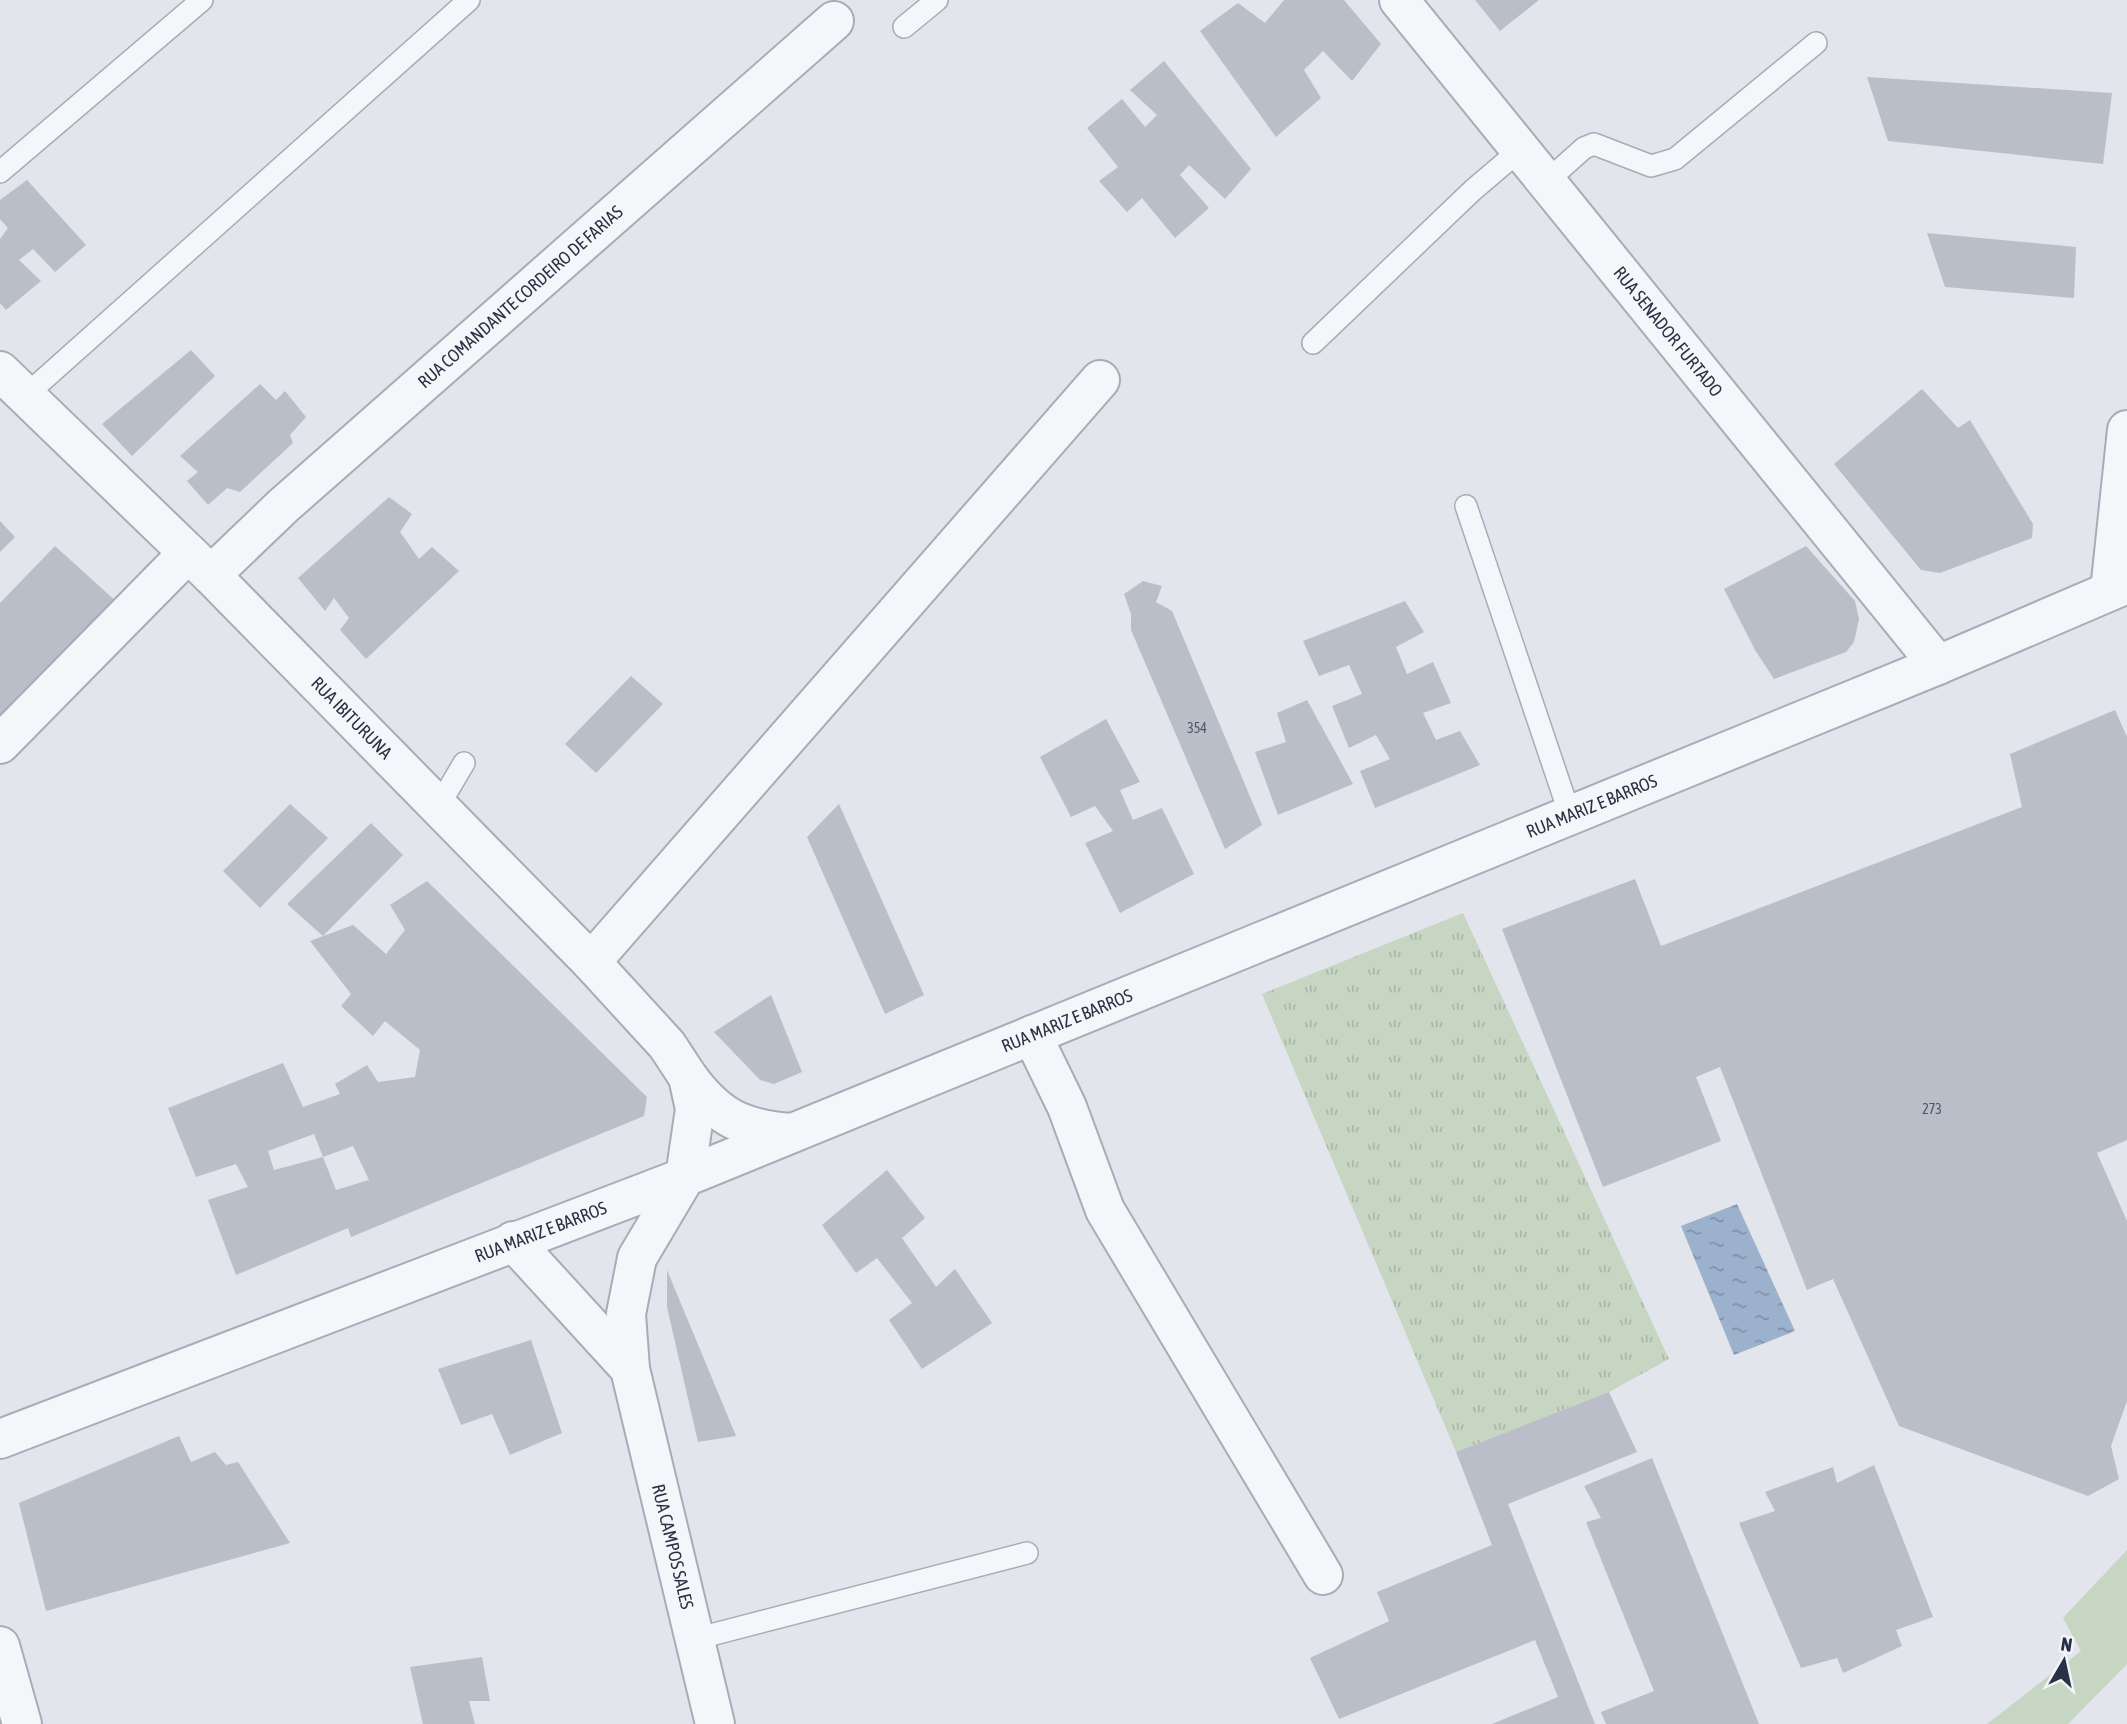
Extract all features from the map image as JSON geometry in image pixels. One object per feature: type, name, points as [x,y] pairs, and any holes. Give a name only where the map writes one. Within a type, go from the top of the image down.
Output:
[{"type":"street","name":"RUA SENADOR FURTADO","points":[[1399,0],[1938,665]]},
{"type":"street","name":"RUA COMANDANTE CORDEIRO DE FARIAS","points":[[0,744],[200,564],[283,506],[834,21]]},
{"type":"street","points":[[591,962],[1100,380]]},
{"type":"street","name":"RUA IBITURUNA","points":[[12,384],[200,564],[591,962],[654,1029],[700,1094],[731,1121],[758,1130],[791,1133]]},
{"type":"street","points":[[2119,587],[2127,430]]},
{"type":"street","name":"RUA MARIZ E BARROS","points":[[0,1439],[685,1177],[1938,665],[2119,587]]},
{"type":"street","points":[[1032,1035],[1068,1107],[1105,1210],[1323,1574]]},
{"type":"street","name":"RUA IBITURUNA","points":[[685,1177],[695,1109],[688,1077]]},
{"type":"street","name":"RUA CAMPOS SALES","points":[[685,1177],[637,1258],[626,1314],[630,1369],[715,1724]]},
{"type":"street","name":"RUA CAMPOS SALES","points":[[513,1241],[630,1369]]},
{"type":"street","points":[[0,1646],[22,1724]]},
{"type":"lane","points":[[0,172],[202,0]]},
{"type":"lane","points":[[12,384],[469,0]]},
{"type":"lane","points":[[904,27],[937,0]]},
{"type":"lane","points":[[1546,182],[1584,148],[1594,144],[1651,166],[1675,159],[1816,43]]},
{"type":"lane","points":[[1313,342],[1473,190],[1520,150]]},
{"type":"lane","points":[[1465,506],[1570,815]]},
{"type":"lane","points":[[438,807],[464,762]]},
{"type":"lane","points":[[695,1639],[1027,1553]]},
{"type":"green space","points":[[1463,913],[1669,1359],[1609,1392],[1456,1452],[1262,994]]},
{"type":"green space","points":[[2127,1550],[2127,1664],[2068,1724],[1987,1724],[2081,1651],[2063,1618]]},
{"type":"water","points":[[1737,1204],[1795,1331],[1734,1355],[1681,1226]]},
{"type":"building","points":[[1284,0],[1344,0],[1381,44],[1352,81],[1323,51],[1304,70],[1321,98],[1276,137],[1200,31],[1238,3],[1265,23]]},
{"type":"building","points":[[1475,0],[1539,0],[1500,31]]},
{"type":"building","points":[[1164,61],[1251,169],[1225,199],[1189,165],[1180,175],[1209,208],[1175,238],[1142,198],[1127,212],[1099,181],[1118,167],[1087,128],[1122,99],[1145,127],[1157,115],[1130,90]]},
{"type":"building","points":[[1867,77],[2112,93],[2103,164],[1888,141]]},
{"type":"building","points":[[27,180],[86,245],[55,272],[33,249],[19,260],[41,281],[6,310],[0,303],[0,239],[8,228],[0,219],[0,200]]},
{"type":"building","points":[[1927,233],[2076,247],[2074,298],[1945,287]]},
{"type":"building","points":[[191,350],[215,376],[132,456],[102,424]]},
{"type":"building","points":[[260,384],[276,400],[285,391],[306,417],[290,435],[293,443],[240,492],[227,488],[208,505],[187,481],[198,472],[180,456]]},
{"type":"building","points":[[1922,389],[1958,428],[1970,420],[2033,524],[2032,538],[1940,573],[1921,570],[1834,464]]},
{"type":"building","points":[[389,497],[412,514],[400,532],[419,559],[432,547],[459,571],[366,659],[340,630],[349,618],[334,598],[325,611],[298,578]]},
{"type":"building","points":[[0,521],[15,537],[0,552]]},
{"type":"building","points":[[55,546],[119,604],[0,725],[0,603]]},
{"type":"building","points":[[1806,546],[1855,601],[1859,619],[1854,642],[1846,652],[1774,679],[1755,650],[1724,589]]},
{"type":"building","points":[[1143,581],[1162,586],[1156,602],[1172,611],[1262,825],[1225,849],[1131,630],[1131,614],[1124,594]]},
{"type":"building","points":[[1405,601],[1424,632],[1396,647],[1407,674],[1433,662],[1451,703],[1423,713],[1436,740],[1460,731],[1480,765],[1375,808],[1360,771],[1390,759],[1376,735],[1349,748],[1332,706],[1362,694],[1349,665],[1319,676],[1303,641]]},
{"type":"building","points":[[631,676],[663,704],[596,773],[565,744]]},
{"type":"building","points":[[1307,700],[1353,784],[1278,815],[1255,752],[1286,742],[1277,713]]},
{"type":"building","points":[[2115,710],[2127,737],[2127,1140],[2097,1153],[2127,1221],[2127,1401],[2111,1446],[2119,1479],[2088,1496],[1899,1426],[1833,1279],[1807,1290],[1720,1067],[1696,1077],[1721,1141],[1603,1187],[1502,929],[1635,879],[1661,946],[2022,807],[2010,754]]},
{"type":"building","points":[[1106,719],[1140,782],[1120,790],[1133,820],[1162,808],[1194,874],[1120,913],[1085,843],[1113,831],[1095,806],[1071,817],[1040,757]]},
{"type":"building","points":[[290,804],[328,838],[260,908],[223,871]]},
{"type":"building","points":[[839,804],[924,995],[885,1014],[807,837]]},
{"type":"building","points":[[371,823],[403,855],[323,936],[287,904]]},
{"type":"building","points":[[427,881],[647,1097],[644,1116],[351,1237],[348,1228],[236,1275],[208,1200],[248,1187],[236,1164],[196,1177],[168,1108],[283,1063],[303,1107],[340,1094],[335,1084],[367,1065],[378,1082],[415,1077],[420,1050],[385,1021],[373,1036],[341,1006],[351,994],[310,941],[353,925],[386,954],[405,930],[390,905]],"holes":[[[314,1134],[323,1157],[274,1170],[268,1151]],[[353,1146],[369,1180],[336,1190],[323,1157]]]},
{"type":"building","points":[[771,995],[802,1072],[774,1084],[760,1080],[714,1032]]},
{"type":"building","points":[[887,1170],[925,1218],[902,1238],[936,1287],[955,1269],[992,1323],[922,1369],[889,1320],[912,1303],[877,1258],[856,1273],[822,1225]]},
{"type":"building","points":[[667,1270],[736,1436],[698,1442],[667,1307]]},
{"type":"building","points":[[531,1340],[562,1433],[510,1455],[492,1414],[461,1425],[438,1369]]},
{"type":"building","points":[[1609,1392],[1637,1452],[1508,1504],[1595,1724],[1492,1724],[1558,1697],[1535,1640],[1339,1719],[1310,1658],[1389,1621],[1377,1592],[1492,1545],[1456,1452]]},
{"type":"building","points":[[179,1436],[191,1462],[215,1452],[226,1465],[238,1462],[290,1543],[46,1611],[19,1503]]},
{"type":"building","points":[[1652,1458],[1759,1724],[1606,1724],[1601,1712],[1654,1691],[1586,1522],[1601,1518],[1584,1486]]},
{"type":"building","points":[[1874,1465],[1933,1617],[1896,1630],[1902,1646],[1843,1673],[1837,1658],[1801,1668],[1739,1523],[1775,1511],[1765,1492],[1833,1467],[1837,1483]]},
{"type":"building","points":[[482,1657],[490,1701],[469,1701],[475,1724],[423,1724],[410,1667]]}]
